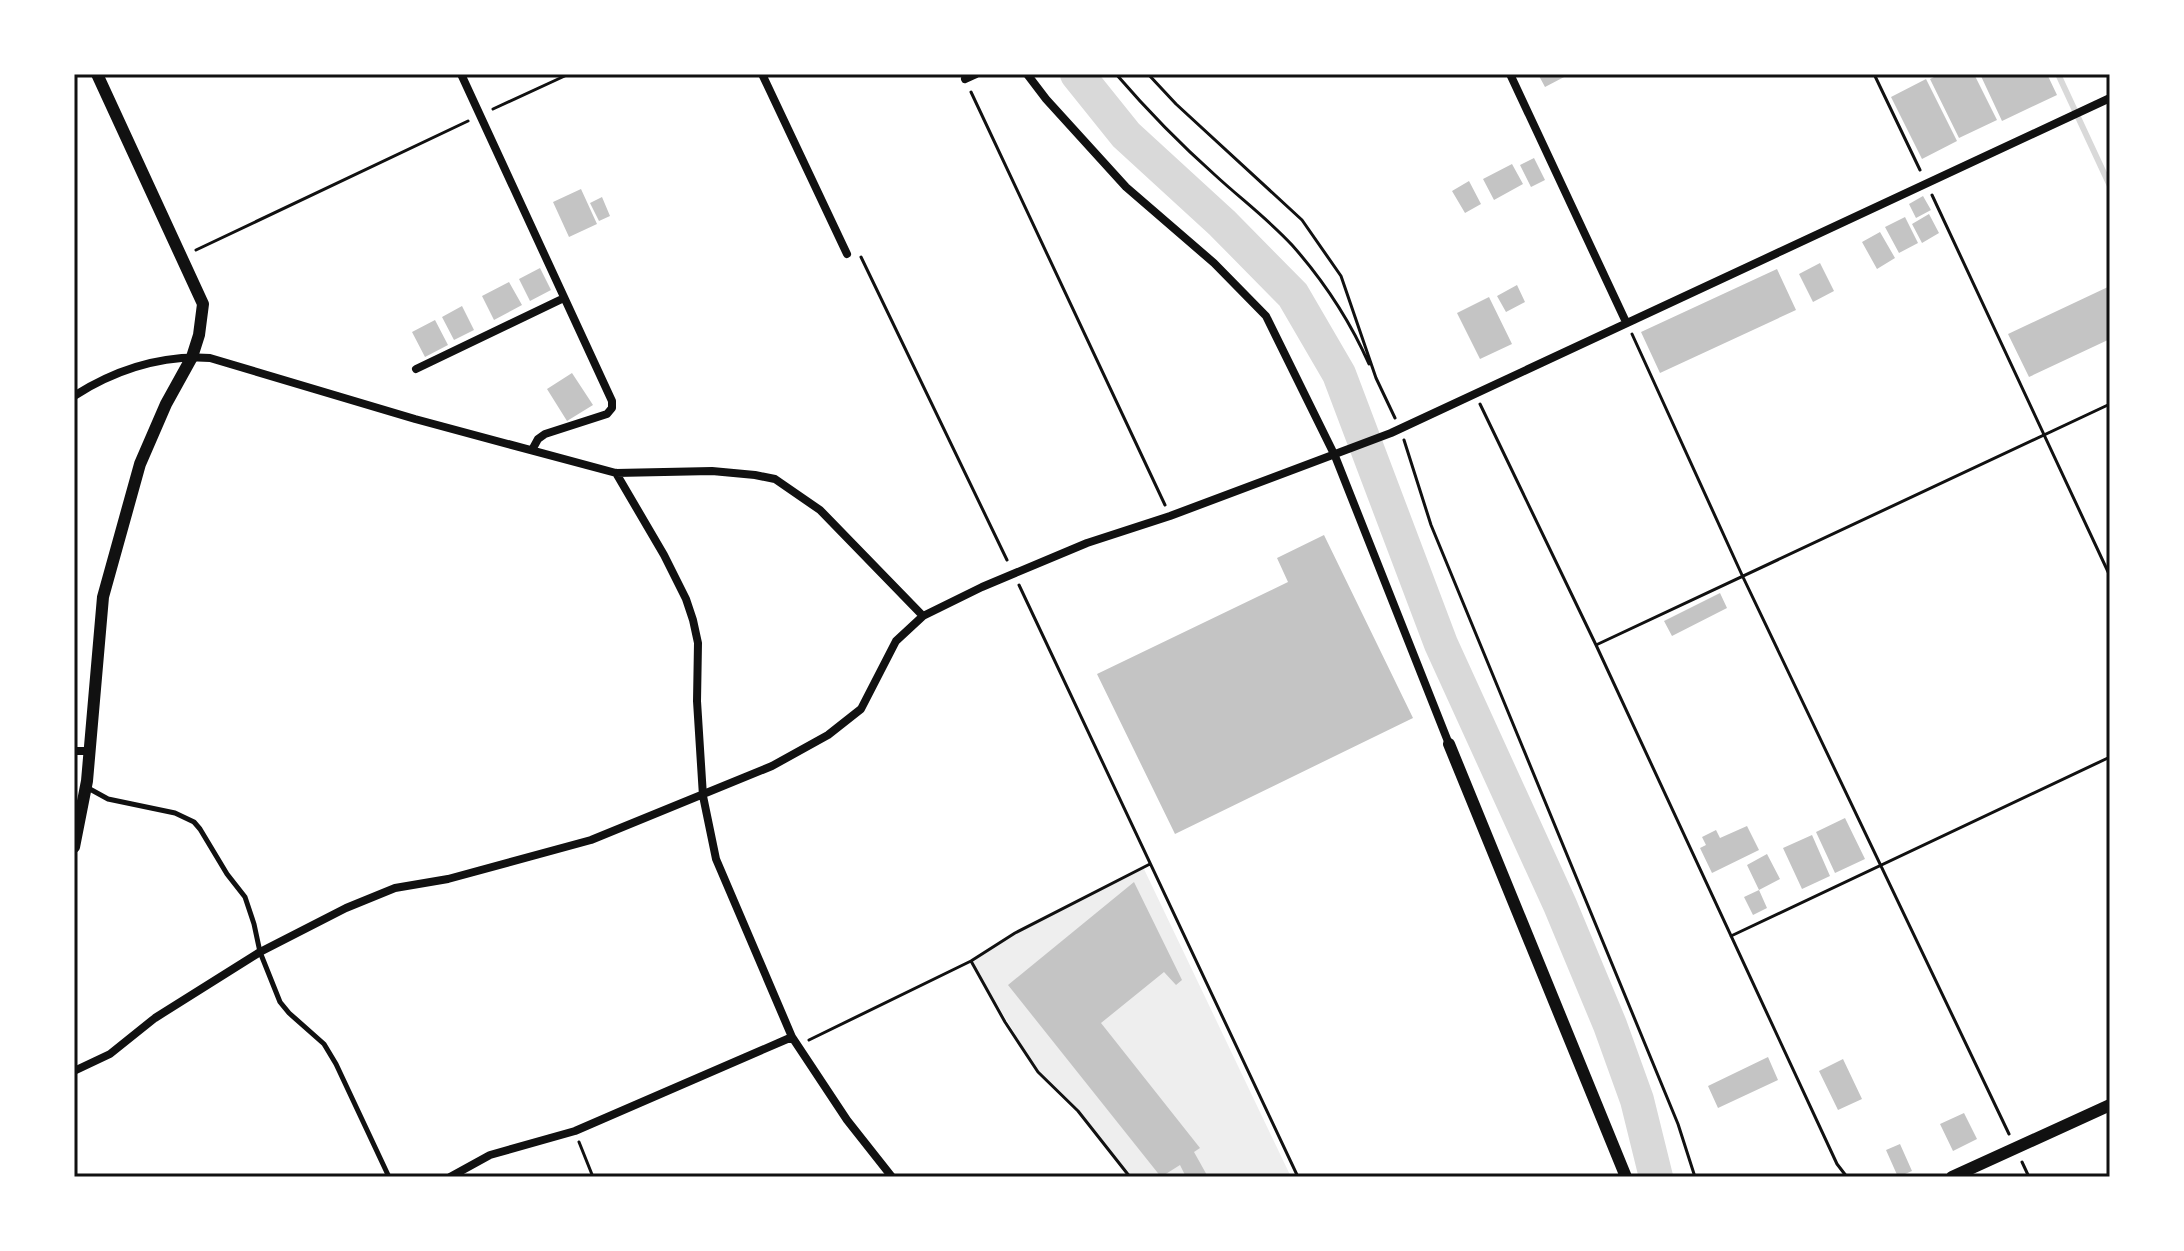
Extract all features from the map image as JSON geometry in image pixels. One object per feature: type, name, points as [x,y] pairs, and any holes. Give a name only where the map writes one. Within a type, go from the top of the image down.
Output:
[{"type":"street","points":[[74,847],[91,751],[103,597],[140,464],[166,404],[192,357],[203,304],[97,74]]},
{"type":"street","points":[[461,74],[612,401],[612,408],[607,414],[545,434],[532,450]]},
{"type":"street","points":[[762,74],[847,254]]},
{"type":"street","points":[[965,79],[976,74]]},
{"type":"street","points":[[1027,74],[1126,187],[1214,263],[1266,316],[1339,454],[1449,744],[1626,1177]]},
{"type":"street","points":[[1510,74],[1626,322]]},
{"type":"street","points":[[74,1071],[110,1054],[155,1018],[260,952],[346,908],[395,888],[448,879],[591,840],[772,766],[828,735],[861,709],[896,641],[923,616],[1013,573],[1087,543],[1170,516],[1391,433],[2110,98]]},
{"type":"street","points":[[416,369],[564,298]]},
{"type":"street","points":[[74,396],[137,366],[192,357],[235,364],[415,419],[616,473],[712,471],[775,479],[820,510],[923,616]]},
{"type":"street","points":[[616,473],[664,555],[693,620],[698,643],[697,701],[703,796],[716,859],[792,1037],[847,1120],[892,1177]]},
{"type":"street","points":[[74,751],[91,751]]},
{"type":"street","points":[[450,1177],[490,1155],[575,1131],[792,1037]]},
{"type":"street","points":[[1952,1177],[2110,1105]]},
{"type":"lane","points":[[86,787],[108,799],[175,813],[194,822],[245,897],[260,952],[280,1002],[324,1044],[341,1073],[389,1177]]},
{"type":"path","points":[[182,257],[569,74]]},
{"type":"path","points":[[1116,74],[1148,112],[1294,247],[1357,336],[1400,428],[1431,525],[1678,1124],[1695,1177]]},
{"type":"path","points":[[1148,74],[1176,104],[1302,220],[1341,276],[1376,378]]},
{"type":"path","points":[[1874,74],[2110,576]]},
{"type":"path","points":[[965,79],[1170,516]]},
{"type":"path","points":[[855,245],[1298,1177]]},
{"type":"path","points":[[1626,322],[1742,575],[2016,1149]]},
{"type":"path","points":[[1475,394],[1596,645],[1837,1164],[1847,1177]]},
{"type":"path","points":[[1596,645],[2110,404]]},
{"type":"path","points":[[1731,936],[2110,757]]},
{"type":"path","points":[[798,1045],[971,961],[1015,933],[1150,864]]},
{"type":"path","points":[[971,961],[1005,1022],[1038,1072],[1078,1111],[1130,1177]]},
{"type":"path","points":[[575,1131],[593,1177]]},
{"type":"shaded area","points":[[1143,867],[1291,1177],[1130,1177],[1070,1102],[1038,1072],[971,961],[993,946]]},
{"type":"building","points":[[1538,74],[1565,74],[1566,76],[1545,87]]},
{"type":"building","points":[[1940,74],[1974,74],[1997,120],[1959,138],[1930,79]]},
{"type":"building","points":[[1980,74],[2047,74],[2057,95],[2002,121]]},
{"type":"building","points":[[1926,79],[1957,141],[1922,159],[1891,97]]},
{"type":"building","points":[[1534,158],[1545,180],[1531,187],[1520,165]]},
{"type":"building","points":[[1512,164],[1523,184],[1494,200],[1483,179]]},
{"type":"building","points":[[1469,181],[1481,204],[1465,213],[1452,191]]},
{"type":"building","points":[[581,189],[597,224],[569,237],[553,202]]},
{"type":"building","points":[[1923,196],[1931,210],[1916,218],[1909,204]]},
{"type":"building","points":[[602,197],[610,216],[599,221],[590,203]]},
{"type":"building","points":[[1929,214],[1939,233],[1922,243],[1912,224]]},
{"type":"building","points":[[1905,217],[1918,243],[1899,253],[1885,227]]},
{"type":"building","points":[[1880,232],[1895,258],[1877,269],[1862,242]]},
{"type":"building","points":[[1820,263],[1834,291],[1813,302],[1799,274]]},
{"type":"building","points":[[540,268],[551,290],[530,301],[519,279]]},
{"type":"building","points":[[1777,269],[1796,310],[1660,373],[1641,332]]},
{"type":"building","points":[[509,282],[522,305],[494,320],[482,296]]},
{"type":"building","points":[[1517,285],[1525,302],[1506,312],[1497,296]]},
{"type":"building","points":[[2110,286],[2110,339],[2029,377],[2008,334]]},
{"type":"building","points":[[1489,297],[1512,344],[1480,359],[1457,313]]},
{"type":"building","points":[[462,306],[474,330],[454,340],[442,317]]},
{"type":"building","points":[[435,320],[448,345],[425,357],[412,332]]},
{"type":"building","points":[[572,373],[593,405],[567,421],[547,389]]},
{"type":"building","points":[[1324,535],[1413,718],[1175,834],[1097,674],[1288,582],[1277,558]]},
{"type":"building","points":[[1720,593],[1727,608],[1672,636],[1664,621]]},
{"type":"building","points":[[1845,818],[1865,859],[1835,873],[1816,832]]},
{"type":"building","points":[[1747,826],[1759,850],[1712,873],[1700,848],[1706,845],[1702,837],[1716,830],[1720,838]]},
{"type":"building","points":[[1812,835],[1830,876],[1802,889],[1783,848]]},
{"type":"building","points":[[1767,854],[1780,879],[1759,890],[1747,865]]},
{"type":"building","points":[[1134,882],[1182,980],[1176,985],[1164,972],[1101,1023],[1200,1148],[1194,1152],[1208,1177],[1186,1177],[1180,1165],[1161,1177],[1008,985]]},
{"type":"building","points":[[1759,890],[1767,908],[1753,915],[1744,897]]},
{"type":"building","points":[[1768,1057],[1778,1080],[1718,1108],[1708,1086]]},
{"type":"building","points":[[1843,1059],[1862,1099],[1838,1110],[1819,1071]]},
{"type":"building","points":[[1964,1113],[1977,1139],[1953,1151],[1940,1124]]},
{"type":"building","points":[[1900,1144],[1912,1171],[1898,1177],[1886,1150]]},
{"type":"waterway","points":[[1077,74],[1126,135],[1222,223],[1293,295],[1339,374],[1441,644],[1560,905],[1610,1025],[1637,1100],[1656,1177]]},
{"type":"waterway","points":[[2058,74],[2110,186]]}]
